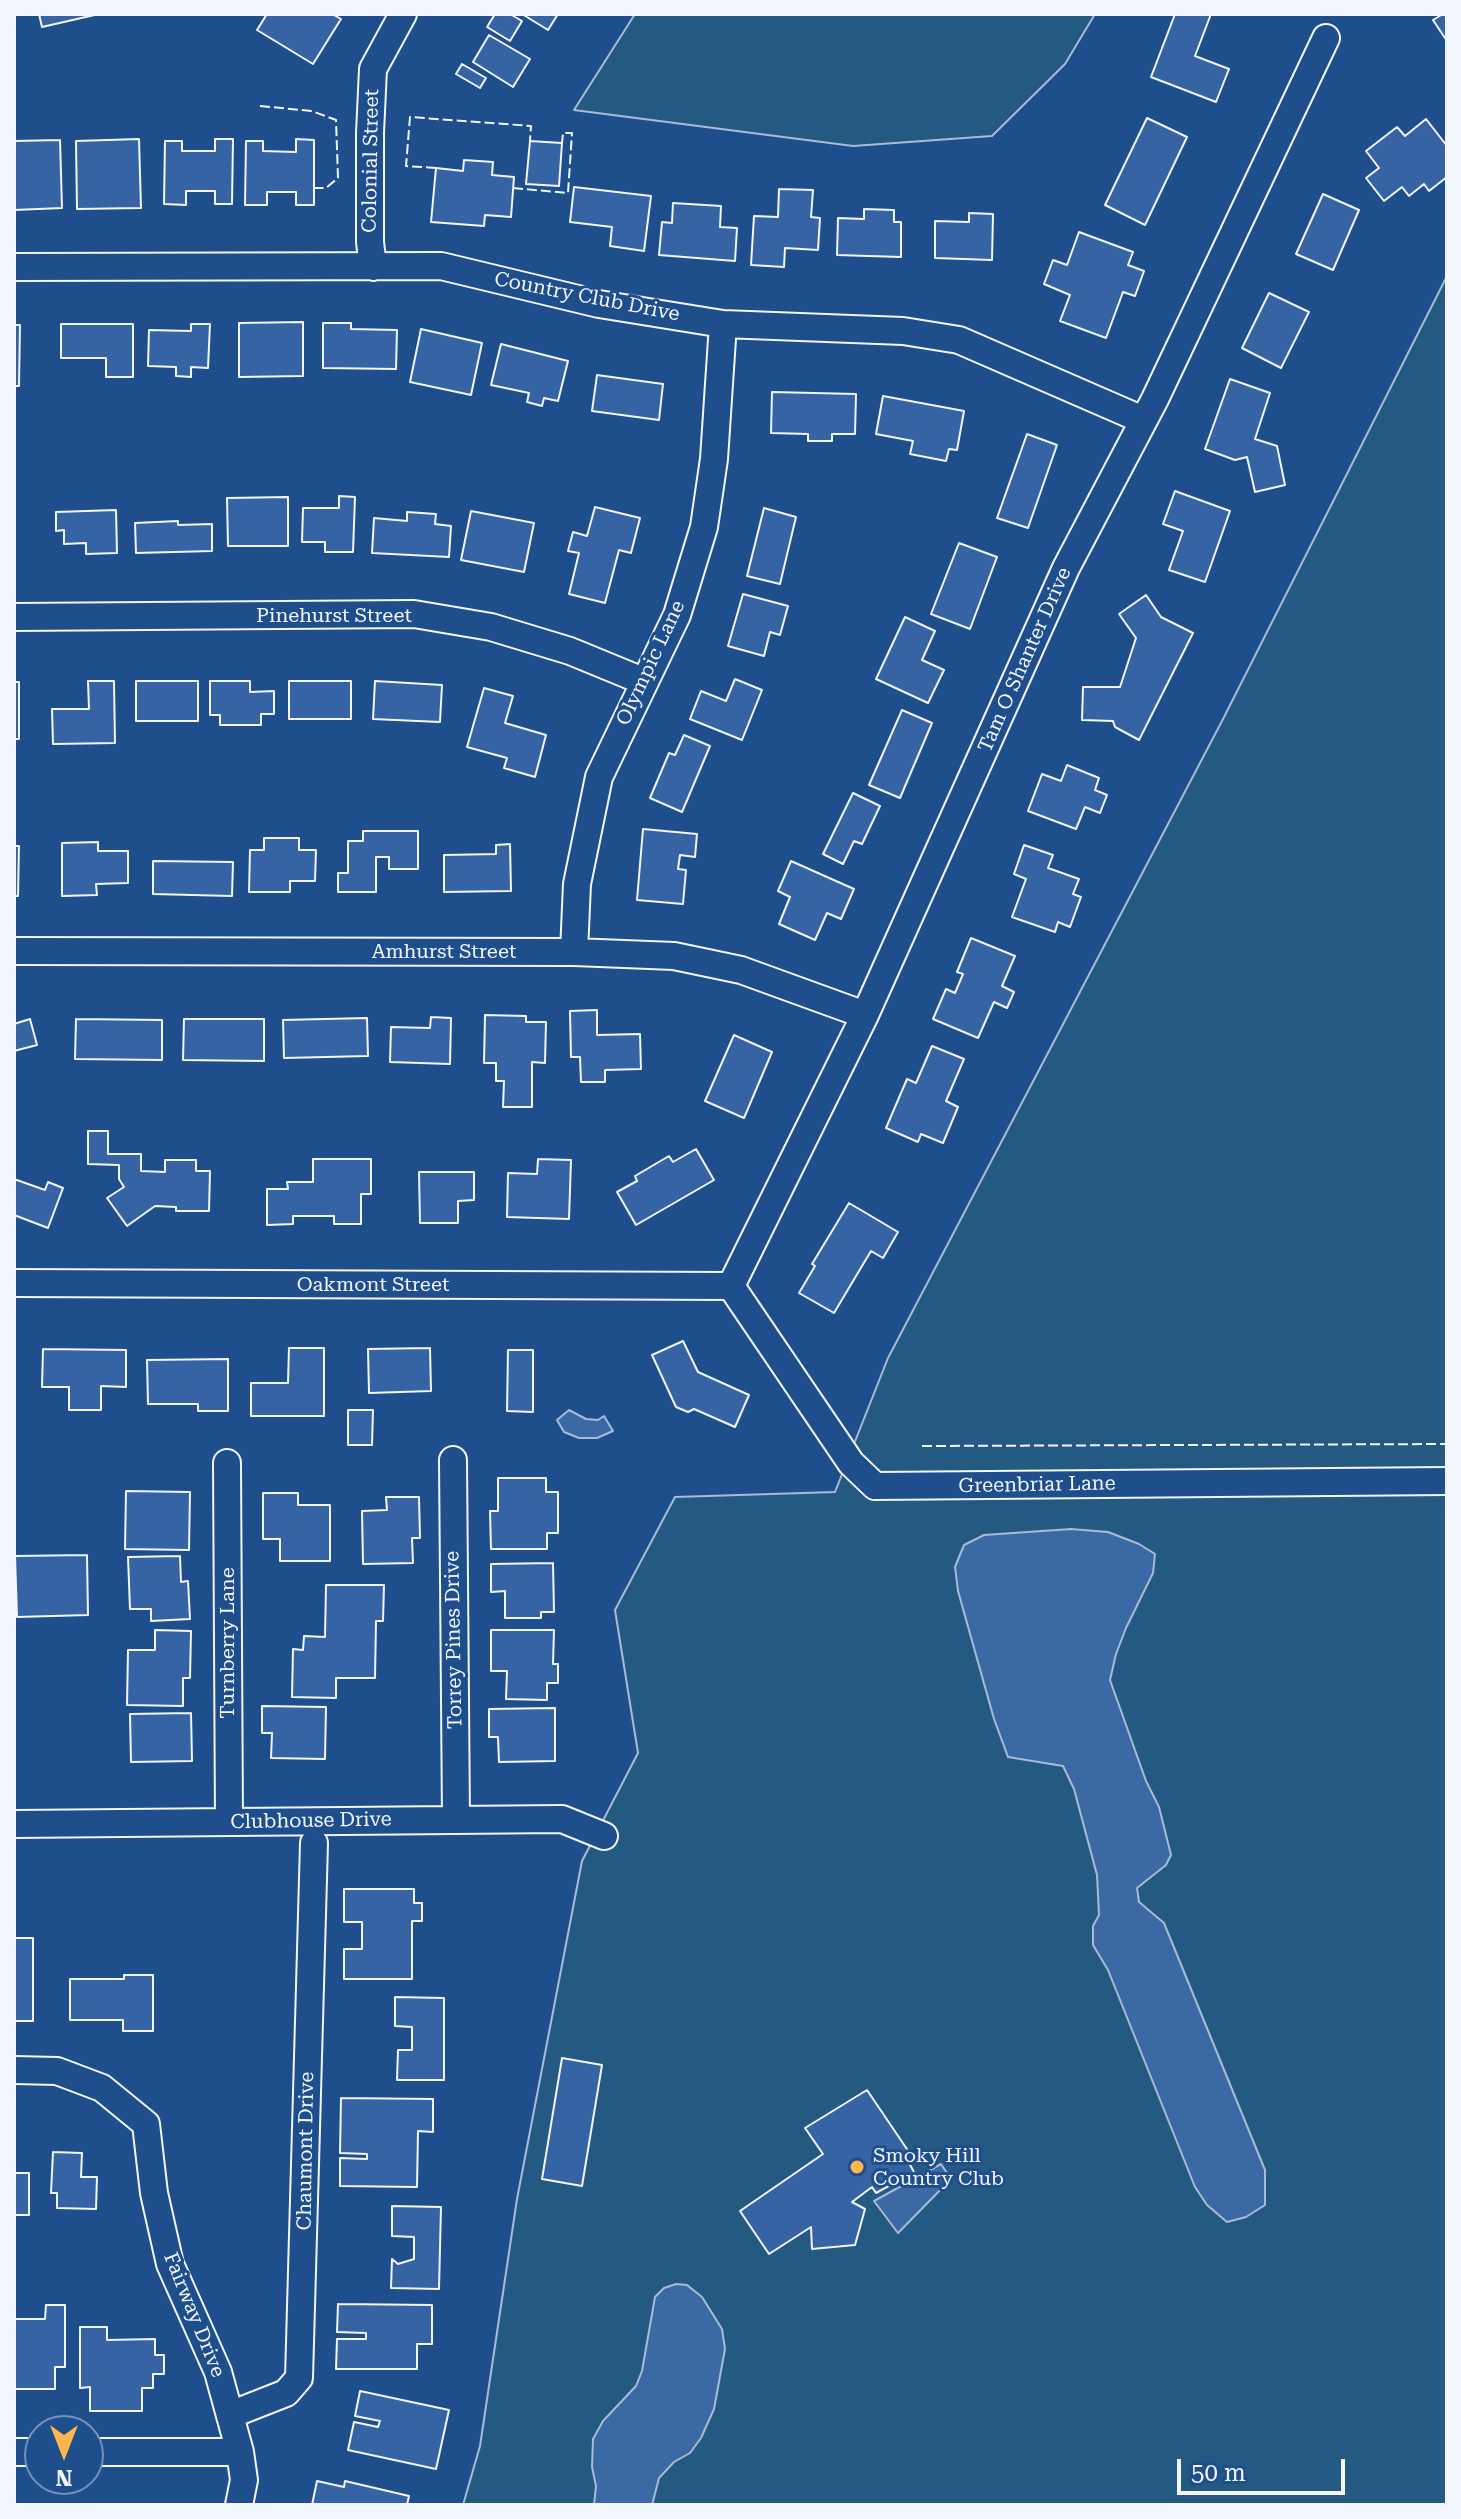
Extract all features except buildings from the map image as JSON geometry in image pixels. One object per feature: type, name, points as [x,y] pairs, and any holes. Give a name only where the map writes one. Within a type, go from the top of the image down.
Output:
[{"type":"street","name":"Colonial Street","points":[[373,267],[370,242],[370,121],[373,69],[403,14]]},
{"type":"street","name":"Tam O Shanter Drive","points":[[731,1286],[865,1015],[1066,568],[1143,420],[1326,38]]},
{"type":"street","name":"Country Club Drive","points":[[14,267],[441,266],[599,304],[723,324],[903,331],[959,340],[1143,420]]},
{"type":"street","name":"Olympic Lane","points":[[574,952],[577,884],[599,777],[677,615],[704,527],[714,459],[723,324]]},
{"type":"street","name":"Pinehurst Street","points":[[14,617],[414,614],[491,627],[570,651],[643,681]]},
{"type":"street","name":"Amhurst Street","points":[[14,951],[574,952],[674,956],[741,970],[865,1015]]},
{"type":"street","name":"Oakmont Street","points":[[14,1283],[731,1286]]},
{"type":"street","name":"Greenbriar Lane","points":[[731,1286],[851,1463],[875,1486],[1447,1481]]},
{"type":"street","name":"Torrey Pines Drive","points":[[453,1460],[456,1820]]},
{"type":"street","name":"Turnberry Lane","points":[[227,1463],[229,1822]]},
{"type":"street","name":"Clubhouse Drive","points":[[14,1824],[562,1819],[604,1836]]},
{"type":"street","name":"Chaumont Drive","points":[[230,2415],[286,2393],[299,2378],[314,1843]]},
{"type":"street","name":"Fairway Drive","points":[[14,2070],[57,2071],[102,2088],[146,2124],[154,2193],[170,2264],[218,2372],[240,2452]]},
{"type":"street","points":[[104,2452],[240,2452],[244,2480],[239,2505]]},
{"type":"shaded area","points":[[635,14],[1095,14],[1065,64],[992,136],[853,146],[574,110]]},
{"type":"shaded area","name":"Smoky Hill Country Club","points":[[1447,276],[1447,2505],[463,2505],[480,2446],[517,2199],[582,1861],[638,1753],[615,1610],[675,1497],[835,1492],[888,1358],[1222,721]]},
{"type":"shaded area","points":[[569,1410],[586,1419],[598,1420],[604,1416],[613,1431],[597,1438],[579,1438],[564,1432],[557,1420]]},
{"type":"shaded area","points":[[1071,1529],[1108,1532],[1155,1554],[1153,1573],[1126,1628],[1110,1680],[1146,1781],[1159,1807],[1171,1855],[1166,1865],[1137,1888],[1139,1902],[1164,1923],[1265,2170],[1265,2205],[1246,2217],[1227,2222],[1207,2205],[1195,2187],[1108,1970],[1093,1945],[1093,1926],[1099,1915],[1097,1875],[1074,1789],[1063,1766],[1008,1757],[994,1719],[958,1591],[955,1567],[964,1545],[984,1535]]},
{"type":"shaded area","points":[[941,2164],[951,2179],[898,2233],[874,2201]]},
{"type":"shaded area","points":[[676,2284],[687,2285],[702,2297],[722,2329],[725,2349],[714,2409],[701,2438],[690,2453],[674,2462],[659,2478],[652,2505],[594,2505],[593,2439],[603,2421],[636,2386],[642,2371],[655,2297],[664,2288]]},
{"type":"fence","points":[[260,106],[312,111],[336,120],[338,178],[326,188],[314,188]]},
{"type":"fence","points":[[436,168],[406,166],[410,117],[531,126],[530,141]]},
{"type":"fence","points":[[513,188],[568,193],[572,133],[563,133],[562,143]]},
{"type":"fence","points":[[922,1446],[1447,1444]]},
{"type":"place","name":"Smoky Hill Country Club","points":[[857,2167]]}]
